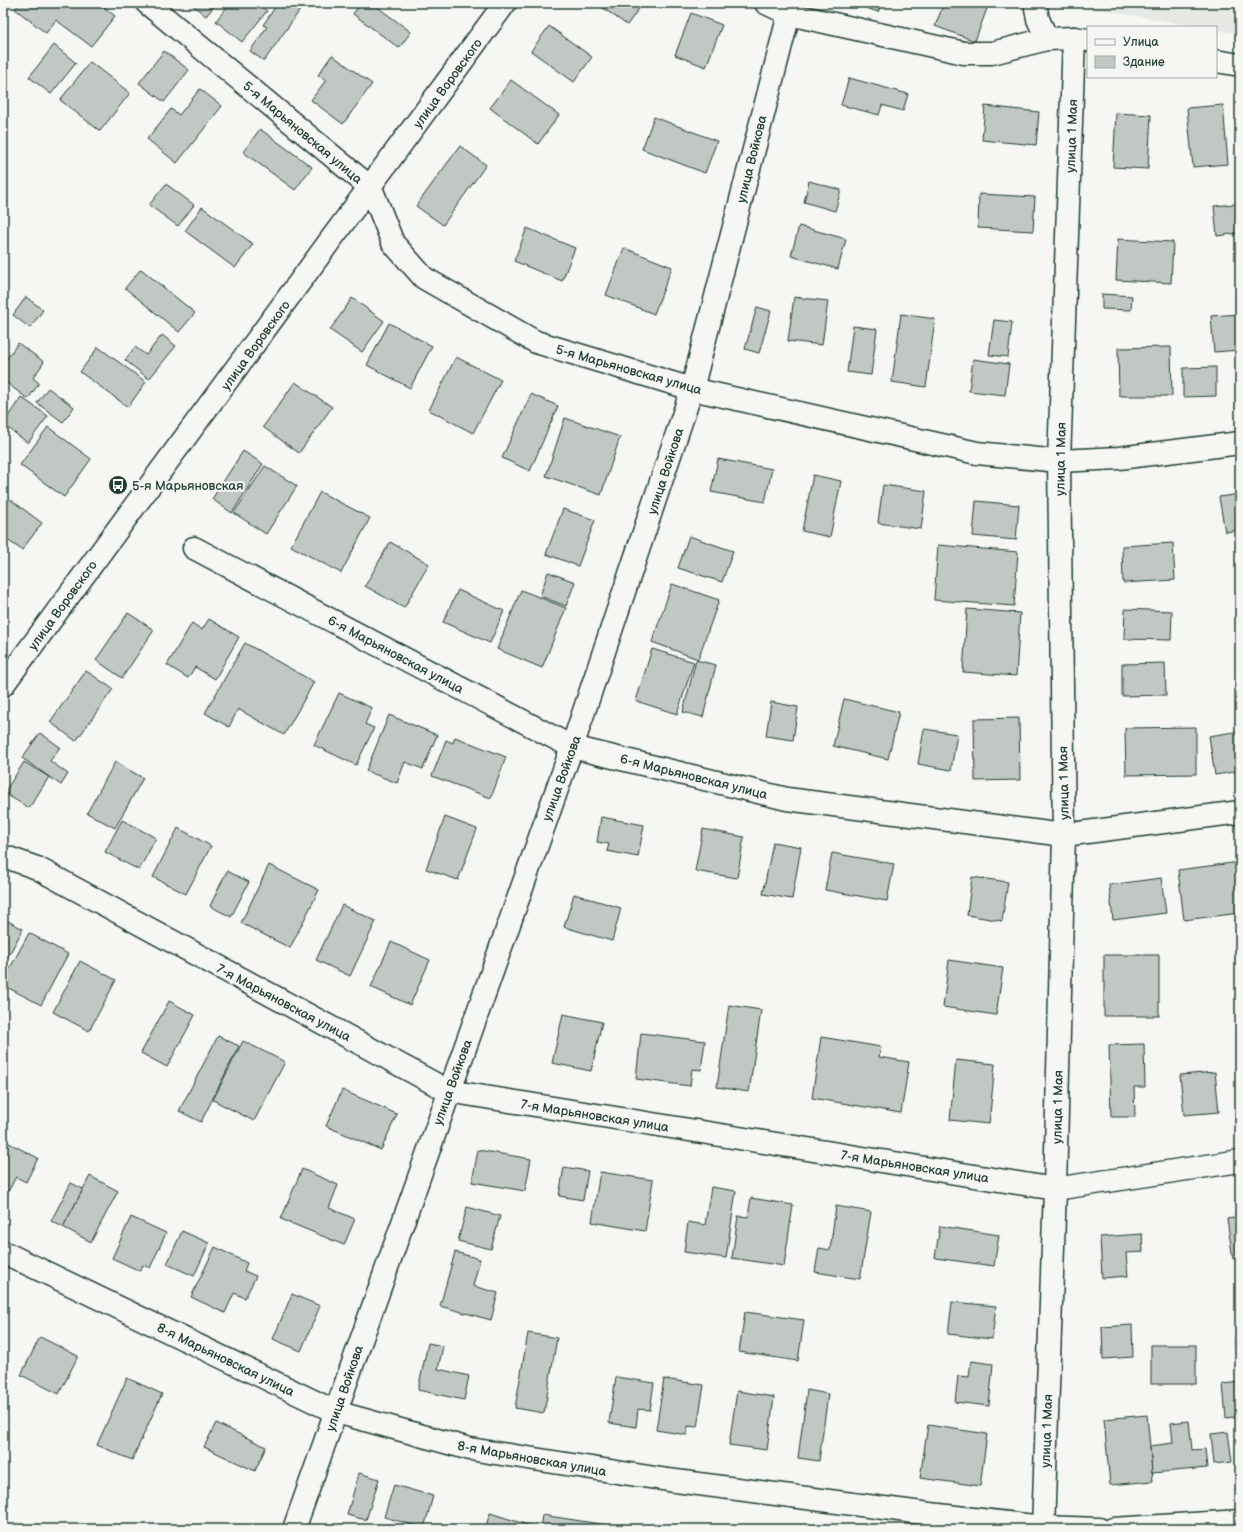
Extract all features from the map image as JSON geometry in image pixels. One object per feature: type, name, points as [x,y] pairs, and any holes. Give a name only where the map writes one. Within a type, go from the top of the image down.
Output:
[{"type":"street","name":"5-я Марьяновская улица","points":[[147,3],[371,188],[393,243],[424,278],[536,342],[692,389],[977,453],[1059,461],[1119,458],[1240,443]]},
{"type":"street","name":"улица Воровского","points":[[3,685],[371,188],[505,3]]},
{"type":"street","points":[[766,3],[789,14],[964,53],[992,52],[1047,39],[1081,39]]},
{"type":"street","points":[[1035,3],[1038,19],[1047,39]]},
{"type":"street","name":"улица Войкова","points":[[294,1529],[448,1091],[572,747],[692,389],[789,14]]},
{"type":"street","name":"улица 1 Мая","points":[[1043,1528],[1055,1189],[1064,835],[1059,461],[1081,39]]},
{"type":"street","points":[[1217,61],[1240,65]]},
{"type":"street","name":"6-я Марьяновская улица","points":[[194,548],[572,747],[786,799],[1064,835],[1240,812]]},
{"type":"street","name":"7-я Марьяновская улица","points":[[3,856],[37,868],[448,1091],[1055,1189],[1240,1161]]},
{"type":"street","name":"8-я Марьяновская улица","points":[[3,1252],[336,1412],[470,1449],[668,1480],[930,1514],[1043,1528],[1099,1529]]},
{"type":"street","points":[[1113,1529],[1240,1521]]},
{"type":"shaded area","points":[[1074,3],[1240,3],[1240,34],[1217,30],[1217,26],[1195,26],[1074,5]]},
{"type":"building","points":[[20,3],[99,3],[115,16],[91,46],[56,20],[46,33],[15,9]]},
{"type":"building","points":[[190,3],[217,3],[206,16]]},
{"type":"building","points":[[230,3],[257,3],[267,11],[242,42],[216,21]]},
{"type":"building","points":[[278,3],[305,3],[264,61],[250,51],[267,27],[263,25]]},
{"type":"building","points":[[361,3],[372,3],[411,32],[399,48],[353,14]]},
{"type":"building","points":[[596,3],[643,3],[627,25]]},
{"type":"building","points":[[851,3],[882,3],[878,12]]},
{"type":"building","points":[[944,3],[989,3],[975,41],[935,26]]},
{"type":"building","points":[[691,13],[722,25],[706,67],[675,55]]},
{"type":"building","points":[[549,26],[592,57],[574,82],[531,51]]},
{"type":"building","points":[[54,45],[76,63],[51,94],[29,77]]},
{"type":"building","points":[[164,51],[189,70],[164,102],[139,83]]},
{"type":"building","points":[[332,55],[372,84],[343,124],[311,100],[326,80],[318,75]]},
{"type":"building","points":[[90,62],[130,93],[100,131],[60,100]]},
{"type":"building","points":[[849,78],[908,94],[903,111],[882,105],[879,115],[841,105]]},
{"type":"building","points":[[511,80],[559,115],[538,144],[490,108]]},
{"type":"building","points":[[200,89],[222,106],[177,163],[147,139],[171,109],[179,115]]},
{"type":"building","points":[[1223,105],[1228,164],[1193,167],[1187,108]]},
{"type":"building","points":[[985,106],[1039,112],[1036,145],[982,140]]},
{"type":"building","points":[[1116,113],[1151,115],[1148,169],[1113,167]]},
{"type":"building","points":[[654,117],[717,141],[705,173],[642,149]]},
{"type":"building","points":[[260,129],[312,167],[295,190],[243,152]]},
{"type":"building","points":[[460,146],[486,165],[443,225],[416,206]]},
{"type":"building","points":[[809,181],[841,190],[835,211],[804,202]]},
{"type":"building","points":[[166,184],[194,205],[178,226],[149,205]]},
{"type":"building","points":[[979,194],[1035,197],[1033,231],[978,228]]},
{"type":"building","points":[[1236,204],[1239,233],[1217,236],[1214,206]]},
{"type":"building","points":[[202,207],[253,244],[235,268],[185,231]]},
{"type":"building","points":[[799,226],[846,239],[838,269],[791,256]]},
{"type":"building","points":[[527,228],[575,248],[562,281],[514,261]]},
{"type":"building","points":[[1118,239],[1173,242],[1171,283],[1116,280]]},
{"type":"building","points":[[624,248],[672,267],[654,314],[606,295]]},
{"type":"building","points":[[141,269],[195,313],[179,332],[125,288]]},
{"type":"building","points":[[1102,294],[1132,296],[1131,310],[1102,309]]},
{"type":"building","points":[[26,297],[43,310],[30,328],[13,315]]},
{"type":"building","points":[[794,297],[828,301],[822,345],[788,341]]},
{"type":"building","points":[[352,298],[384,321],[362,352],[330,330]]},
{"type":"building","points":[[757,307],[771,311],[759,353],[745,349]]},
{"type":"building","points":[[901,314],[935,319],[926,387],[892,382]]},
{"type":"building","points":[[1240,314],[1240,350],[1214,352],[1211,316]]},
{"type":"building","points":[[994,320],[1012,322],[1008,357],[989,355]]},
{"type":"building","points":[[389,323],[432,346],[410,388],[367,365]]},
{"type":"building","points":[[853,326],[877,329],[871,375],[847,372]]},
{"type":"building","points":[[162,335],[176,346],[149,379],[125,360],[135,347],[146,355]]},
{"type":"building","points":[[18,343],[44,362],[33,378],[39,383],[28,399],[3,380],[3,364]]},
{"type":"building","points":[[98,347],[146,382],[128,407],[80,372]]},
{"type":"building","points":[[1171,347],[1172,396],[1119,396],[1118,348]]},
{"type":"building","points":[[456,357],[501,380],[473,433],[429,410]]},
{"type":"building","points":[[973,359],[1009,364],[1005,395],[969,391]]},
{"type":"building","points":[[1216,367],[1216,396],[1183,397],[1183,368]]},
{"type":"building","points":[[295,382],[332,407],[299,453],[263,427]]},
{"type":"building","points":[[48,388],[74,407],[63,422],[37,403]]},
{"type":"building","points":[[531,394],[558,406],[530,471],[502,458]]},
{"type":"building","points":[[21,397],[48,416],[28,443],[3,424]]},
{"type":"building","points":[[565,418],[620,437],[601,495],[546,476]]},
{"type":"building","points":[[48,427],[91,459],[64,497],[20,465]]},
{"type":"building","points":[[243,451],[263,464],[232,513],[212,499]]},
{"type":"building","points":[[718,459],[772,469],[765,502],[711,492]]},
{"type":"building","points":[[265,466],[297,486],[266,534],[234,513]]},
{"type":"building","points":[[813,475],[841,481],[830,537],[802,531]]},
{"type":"building","points":[[883,485],[926,491],[921,529],[878,523]]},
{"type":"building","points":[[320,492],[370,518],[341,573],[291,546]]},
{"type":"building","points":[[3,494],[42,523],[22,550],[3,537]]},
{"type":"building","points":[[1240,494],[1240,530],[1225,532],[1219,497]]},
{"type":"building","points":[[976,501],[1019,505],[1016,540],[973,536]]},
{"type":"building","points":[[563,509],[595,520],[578,566],[546,554]]},
{"type":"building","points":[[689,536],[733,551],[722,582],[678,568]]},
{"type":"building","points":[[390,542],[429,564],[404,608],[365,586]]},
{"type":"building","points":[[1173,543],[1175,580],[1123,583],[1122,546]]},
{"type":"building","points":[[938,545],[1018,552],[1014,606],[934,600]]},
{"type":"building","points":[[548,572],[575,582],[566,606],[540,596]]},
{"type":"building","points":[[672,584],[719,600],[698,659],[652,642]]},
{"type":"building","points":[[458,590],[504,611],[490,643],[443,622]]},
{"type":"building","points":[[521,590],[566,608],[542,668],[497,649]]},
{"type":"building","points":[[967,609],[1020,613],[1016,676],[963,672]]},
{"type":"building","points":[[1125,609],[1172,611],[1171,640],[1124,639]]},
{"type":"building","points":[[128,613],[154,630],[122,678],[96,660]]},
{"type":"building","points":[[209,619],[239,637],[215,679],[195,667],[188,678],[167,665],[192,623],[202,630]]},
{"type":"building","points":[[245,643],[314,682],[284,735],[238,709],[229,727],[205,713]]},
{"type":"building","points":[[652,649],[694,662],[677,714],[636,701]]},
{"type":"building","points":[[696,660],[716,665],[703,717],[683,712]]},
{"type":"building","points":[[1165,663],[1166,695],[1122,696],[1122,664]]},
{"type":"building","points":[[86,671],[113,689],[76,741],[50,722]]},
{"type":"building","points":[[339,693],[372,708],[365,724],[374,728],[356,765],[314,745]]},
{"type":"building","points":[[844,699],[899,712],[888,759],[833,746]]},
{"type":"building","points":[[771,702],[798,707],[793,740],[766,736]]},
{"type":"building","points":[[389,715],[437,735],[423,769],[405,762],[397,783],[366,771]]},
{"type":"building","points":[[1019,718],[1020,780],[975,781],[974,719]]},
{"type":"building","points":[[1196,727],[1196,774],[1126,775],[1125,728]]},
{"type":"building","points":[[924,729],[957,734],[951,770],[918,764]]},
{"type":"building","points":[[1240,731],[1240,771],[1215,775],[1209,736]]},
{"type":"building","points":[[40,733],[60,747],[50,761],[68,774],[61,785],[22,758]]},
{"type":"building","points":[[455,737],[506,757],[491,798],[432,776],[446,740],[453,743]]},
{"type":"building","points":[[24,762],[49,777],[29,808],[4,793]]},
{"type":"building","points":[[115,762],[143,778],[115,828],[87,813]]},
{"type":"building","points":[[445,817],[477,829],[458,880],[426,869]]},
{"type":"building","points":[[601,817],[644,825],[638,857],[607,851],[609,844],[597,842]]},
{"type":"building","points":[[122,820],[156,838],[139,870],[105,852]]},
{"type":"building","points":[[178,828],[211,846],[186,894],[153,877]]},
{"type":"building","points":[[703,829],[744,837],[737,878],[695,871]]},
{"type":"building","points":[[773,842],[801,847],[792,899],[763,894]]},
{"type":"building","points":[[832,853],[894,864],[887,901],[825,890]]},
{"type":"building","points":[[1240,862],[1240,913],[1184,920],[1178,870]]},
{"type":"building","points":[[269,865],[319,890],[290,948],[241,923]]},
{"type":"building","points":[[227,871],[249,882],[231,917],[210,906]]},
{"type":"building","points":[[972,877],[1008,882],[1002,921],[967,915]]},
{"type":"building","points":[[1161,878],[1166,913],[1113,920],[1109,885]]},
{"type":"building","points":[[574,894],[621,908],[612,941],[564,927]]},
{"type":"building","points":[[342,905],[376,921],[350,976],[316,960]]},
{"type":"building","points":[[4,919],[23,929],[3,966],[3,921]]},
{"type":"building","points":[[29,933],[68,954],[41,1005],[3,985],[3,981]]},
{"type":"building","points":[[391,942],[430,960],[410,1005],[371,987]]},
{"type":"building","points":[[1104,955],[1159,955],[1159,1016],[1104,1016]]},
{"type":"building","points":[[949,960],[1003,968],[996,1015],[943,1007]]},
{"type":"building","points":[[80,961],[116,980],[89,1031],[53,1012]]},
{"type":"building","points":[[169,1001],[195,1015],[167,1067],[141,1053]]},
{"type":"building","points":[[729,1005],[761,1010],[749,1092],[717,1087]]},
{"type":"building","points":[[563,1014],[602,1022],[591,1071],[552,1063]]},
{"type":"building","points":[[641,1033],[705,1041],[701,1070],[692,1069],[690,1086],[636,1079]]},
{"type":"building","points":[[218,1036],[239,1046],[201,1122],[179,1111]]},
{"type":"building","points":[[821,1037],[881,1047],[879,1057],[909,1062],[901,1113],[812,1098]]},
{"type":"building","points":[[243,1041],[285,1062],[254,1121],[213,1100]]},
{"type":"building","points":[[1144,1044],[1145,1087],[1134,1087],[1135,1117],[1111,1117],[1109,1045]]},
{"type":"building","points":[[956,1060],[995,1064],[989,1124],[950,1120]]},
{"type":"building","points":[[1215,1072],[1219,1112],[1184,1115],[1180,1075]]},
{"type":"building","points":[[342,1090],[397,1114],[381,1150],[326,1126]]},
{"type":"building","points":[[3,1140],[38,1158],[26,1182],[16,1177],[4,1199]]},
{"type":"building","points":[[478,1150],[531,1159],[525,1191],[472,1182]]},
{"type":"building","points":[[564,1167],[588,1171],[583,1200],[559,1196]]},
{"type":"building","points":[[302,1169],[338,1185],[329,1208],[355,1219],[344,1245],[281,1219]]},
{"type":"building","points":[[600,1172],[653,1180],[645,1231],[592,1222]]},
{"type":"building","points":[[90,1176],[118,1191],[91,1242],[63,1227]]},
{"type":"building","points":[[71,1183],[83,1189],[63,1227],[51,1221]]},
{"type":"building","points":[[711,1187],[736,1191],[726,1258],[684,1252],[688,1222],[705,1225]]},
{"type":"building","points":[[751,1198],[793,1205],[784,1266],[732,1258],[738,1216],[748,1217]]},
{"type":"building","points":[[836,1206],[871,1212],[860,1279],[815,1272],[819,1248],[830,1250]]},
{"type":"building","points":[[467,1207],[500,1216],[491,1249],[458,1241]]},
{"type":"building","points":[[131,1217],[166,1233],[150,1268],[143,1265],[140,1271],[112,1258]]},
{"type":"building","points":[[1240,1217],[1240,1258],[1233,1259],[1227,1219]]},
{"type":"building","points":[[940,1226],[999,1235],[994,1266],[935,1258]]},
{"type":"building","points":[[182,1231],[209,1243],[194,1276],[167,1264]]},
{"type":"building","points":[[1142,1234],[1143,1252],[1126,1253],[1128,1276],[1102,1278],[1100,1237]]},
{"type":"building","points":[[215,1247],[247,1263],[244,1271],[256,1276],[245,1298],[234,1293],[225,1313],[191,1297]]},
{"type":"building","points":[[455,1252],[480,1259],[473,1286],[498,1293],[491,1320],[440,1306]]},
{"type":"building","points":[[292,1294],[320,1306],[301,1351],[273,1339]]},
{"type":"building","points":[[952,1302],[996,1306],[992,1339],[948,1334]]},
{"type":"building","points":[[745,1312],[804,1320],[798,1361],[739,1352]]},
{"type":"building","points":[[1132,1325],[1133,1357],[1103,1359],[1102,1327]]},
{"type":"building","points":[[528,1333],[557,1338],[544,1413],[515,1408]]},
{"type":"building","points":[[40,1337],[78,1356],[59,1394],[21,1375]]},
{"type":"building","points":[[1240,1337],[1240,1368],[1237,1368],[1234,1338]]},
{"type":"building","points":[[428,1343],[443,1346],[438,1369],[469,1376],[464,1400],[418,1390]]},
{"type":"building","points":[[1151,1345],[1196,1345],[1196,1384],[1151,1384]]},
{"type":"building","points":[[971,1361],[993,1364],[989,1406],[955,1402],[958,1376],[969,1377]]},
{"type":"building","points":[[616,1377],[654,1383],[650,1410],[638,1409],[636,1427],[609,1423]]},
{"type":"building","points":[[127,1378],[162,1394],[132,1460],[97,1445]]},
{"type":"building","points":[[664,1379],[704,1385],[697,1427],[688,1426],[687,1435],[656,1430]]},
{"type":"building","points":[[1240,1382],[1240,1416],[1226,1418],[1223,1384]]},
{"type":"building","points":[[807,1390],[828,1394],[819,1461],[798,1458]]},
{"type":"building","points":[[737,1391],[774,1397],[767,1450],[729,1445]]},
{"type":"building","points":[[1147,1415],[1153,1481],[1110,1485],[1104,1419]]},
{"type":"building","points":[[1189,1421],[1192,1450],[1205,1449],[1207,1468],[1152,1473],[1150,1446],[1173,1443],[1171,1423]]},
{"type":"building","points":[[216,1423],[266,1447],[255,1471],[204,1447]]},
{"type":"building","points":[[928,1425],[987,1434],[980,1486],[920,1478]]},
{"type":"building","points":[[1228,1432],[1232,1462],[1214,1464],[1211,1434]]},
{"type":"building","points":[[359,1473],[379,1479],[366,1520],[347,1515]]},
{"type":"building","points":[[394,1485],[433,1496],[424,1528],[384,1517]]},
{"type":"building","points":[[490,1513],[531,1526],[530,1529],[485,1529]]},
{"type":"building","points":[[542,1515],[607,1525],[606,1529],[540,1529]]},
{"type":"place","name":"5-я Марьяновская","points":[[118,485]]}]
